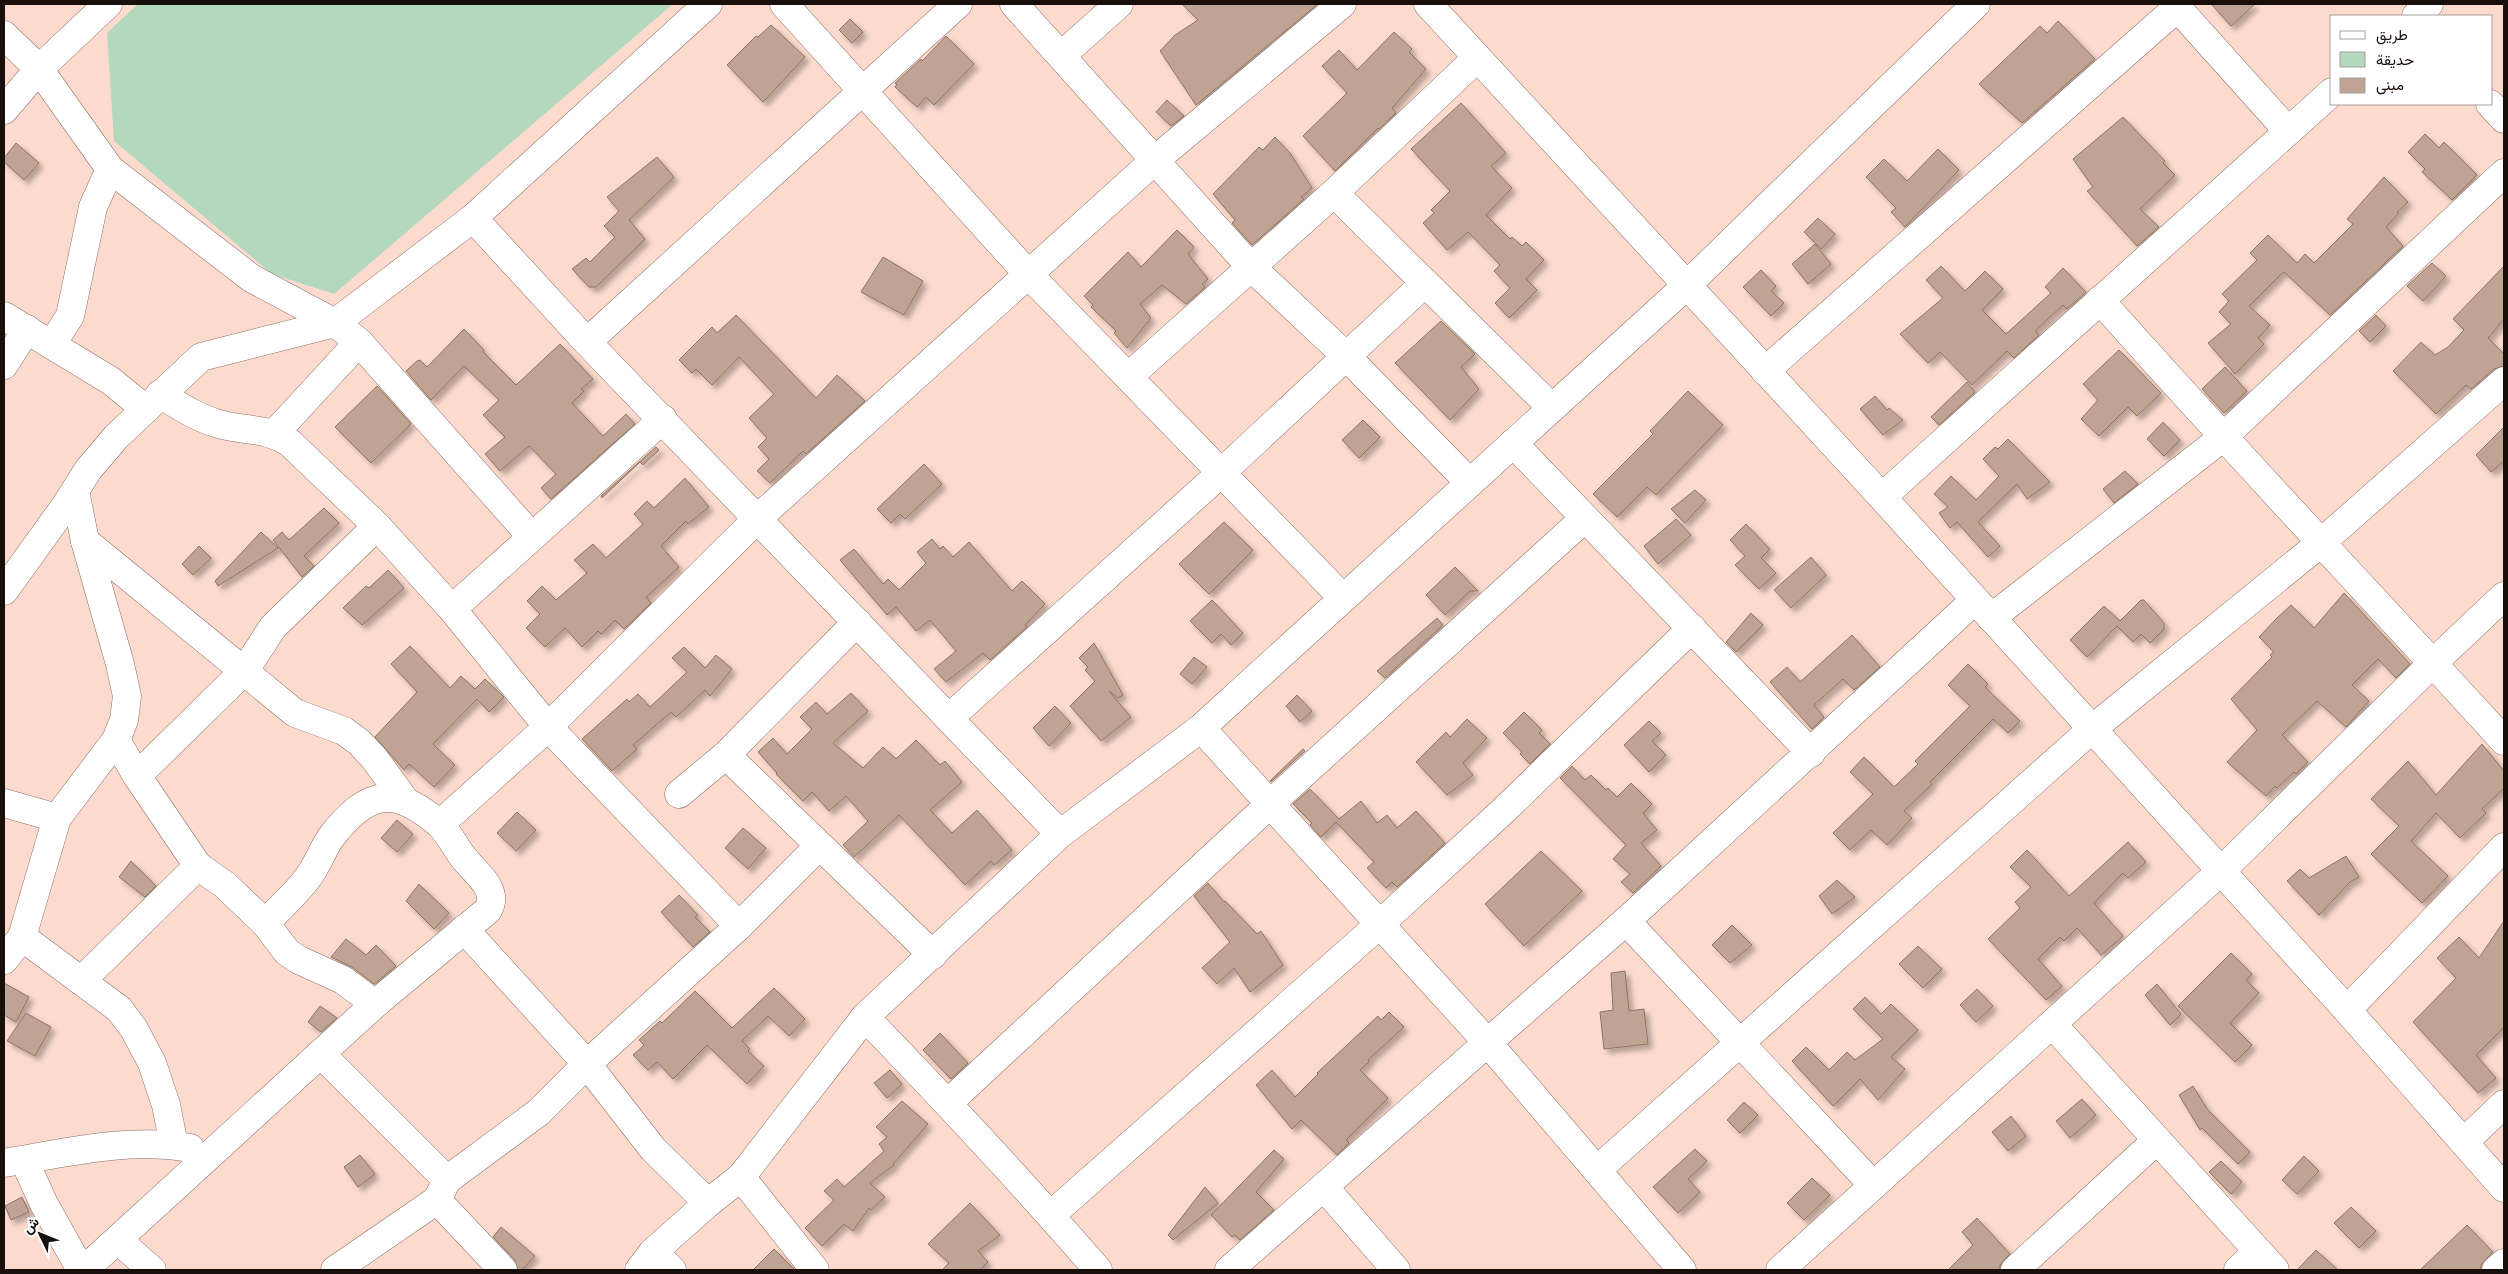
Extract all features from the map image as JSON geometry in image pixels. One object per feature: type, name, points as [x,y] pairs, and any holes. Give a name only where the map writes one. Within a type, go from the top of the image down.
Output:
[{"type":"street","points":[[4,110],[39,69],[108,4]]},
{"type":"street","points":[[4,591],[88,470],[116,437],[152,401],[201,357],[335,323],[473,218],[708,4]]},
{"type":"street","points":[[784,4],[1028,275],[1343,598]]},
{"type":"street","points":[[587,342],[958,4]]},
{"type":"street","points":[[1014,4],[1062,55],[1250,266],[1346,356],[1470,483]]},
{"type":"street","points":[[1062,55],[1119,4]]},
{"type":"street","points":[[440,824],[548,727],[757,519],[1155,160],[1342,4]]},
{"type":"street","points":[[1428,4],[1882,497],[2347,1010],[2504,1188]]},
{"type":"street","points":[[655,1264],[708,1203],[741,1177],[864,1017],[933,956],[1060,834],[1201,728],[1470,483],[1686,286],[1976,4]]},
{"type":"street","points":[[2417,15],[2429,4]]},
{"type":"street","points":[[1765,371],[2176,6],[2288,131]]},
{"type":"street","points":[[4,36],[39,69],[110,168],[251,278],[335,323],[359,342],[409,396],[532,537]]},
{"type":"street","points":[[1128,377],[1250,266],[1334,194],[1477,58]]},
{"type":"street","points":[[1882,497],[2330,94]]},
{"type":"street","points":[[2491,105],[2504,119]]},
{"type":"street","points":[[52,344],[70,316],[93,207],[110,168]]},
{"type":"street","points":[[1229,1270],[1626,920],[1811,753],[1983,609],[2222,438],[2504,173]]},
{"type":"street","points":[[1334,194],[1552,408]]},
{"type":"street","points":[[473,218],[587,342],[1060,834]]},
{"type":"street","points":[[949,718],[1221,473],[1425,283]]},
{"type":"street","points":[[2100,300],[2222,438],[2322,542],[2504,741]]},
{"type":"street","points":[[4,316],[110,381],[152,401],[192,413],[219,425],[275,433],[290,442],[377,526],[452,609],[548,727],[739,926]]},
{"type":"street","points":[[4,365],[27,329]]},
{"type":"street","points":[[275,433],[359,342]]},
{"type":"street","points":[[1597,1170],[2092,729],[2322,542],[2504,381]]},
{"type":"street","points":[[452,609],[663,419]]},
{"type":"street","points":[[1513,443],[1811,753]]},
{"type":"street","points":[[4,960],[22,937],[57,818],[116,740],[124,720],[126,696],[120,664],[85,541],[75,491]]},
{"type":"street","points":[[948,1103],[1270,804],[1585,518]]},
{"type":"street","points":[[137,776],[245,670],[273,627],[377,526]]},
{"type":"street","points":[[85,541],[204,640],[245,670],[295,713],[344,731],[359,742],[374,758],[404,800],[440,824],[472,868],[492,891],[493,901],[488,910],[374,1004],[118,1240],[82,1270],[44,1204],[14,1162],[123,1144],[174,1145],[212,1152]]},
{"type":"street","points":[[1780,1270],[2221,871],[2504,596]]},
{"type":"street","points":[[679,794],[726,756],[857,622]]},
{"type":"street","points":[[1051,1215],[1380,924],[1503,811],[1692,628]]},
{"type":"street","points":[[1201,728],[1488,1042],[1682,1270]]},
{"type":"street","points":[[116,740],[137,776],[198,866],[225,885],[265,923],[287,952],[299,960],[343,980],[374,1004]]},
{"type":"street","points":[[726,756],[933,956]]},
{"type":"street","points":[[265,923],[310,876],[331,837],[364,803],[386,798],[404,800]]},
{"type":"street","points":[[4,803],[57,818]]},
{"type":"street","points":[[336,1270],[442,1190],[540,1112],[587,1064],[739,926],[819,846]]},
{"type":"street","points":[[2347,1010],[2504,847]]},
{"type":"street","points":[[81,980],[198,866]]},
{"type":"street","points":[[1626,920],[1873,1186]]},
{"type":"street","points":[[464,929],[587,1064],[653,1149],[708,1203]]},
{"type":"street","points":[[22,937],[119,1009],[134,1029],[152,1063],[166,1105],[174,1145]]},
{"type":"street","points":[[864,1017],[948,1103],[1051,1215],[1098,1270]]},
{"type":"street","points":[[2052,1024],[2267,1261],[2238,1270]]},
{"type":"street","points":[[321,1054],[442,1190],[503,1270]]},
{"type":"street","points":[[2464,1142],[2504,1104]]},
{"type":"street","points":[[2015,1270],[2157,1140]]},
{"type":"street","points":[[741,1177],[808,1267]]},
{"type":"street","points":[[1324,1187],[1396,1270]]},
{"type":"street","points":[[118,1240],[152,1270]]},
{"type":"street","points":[[2496,1270],[2504,1263]]},
{"type":"green space","points":[[138,4],[673,4],[334,294],[272,274],[114,141],[107,33]]},
{"type":"building","points":[[1182,4],[1318,4],[1196,105],[1160,51],[1175,35],[1198,20]]},
{"type":"building","points":[[2211,4],[2255,4],[2231,26]]},
{"type":"building","points":[[850,19],[863,32],[852,43],[839,30]]},
{"type":"building","points":[[2058,21],[2095,59],[2022,123],[1979,84],[2040,26],[2047,33]]},
{"type":"building","points":[[771,25],[805,57],[763,102],[727,65],[756,36],[758,37]]},
{"type":"building","points":[[1394,32],[1412,49],[1409,52],[1426,69],[1392,108],[1396,113],[1378,128],[1335,171],[1303,136],[1347,93],[1322,66],[1339,50],[1357,70]]},
{"type":"building","points":[[946,36],[974,64],[934,105],[926,97],[917,107],[895,87],[897,84],[895,83],[921,59],[922,61]]},
{"type":"building","points":[[1167,100],[1184,116],[1171,126],[1156,112]]},
{"type":"building","points":[[1461,103],[1506,153],[1491,166],[1512,188],[1486,215],[1510,239],[1512,237],[1522,246],[1526,242],[1544,260],[1526,279],[1537,290],[1509,318],[1495,303],[1510,288],[1494,271],[1500,265],[1468,232],[1447,250],[1423,223],[1434,213],[1431,210],[1450,191],[1411,149]]},
{"type":"building","points":[[2123,117],[2165,161],[2163,163],[2175,175],[2140,209],[2159,227],[2137,246],[2087,191],[2093,187],[2073,159]]},
{"type":"building","points":[[2425,134],[2439,148],[2444,142],[2477,175],[2452,200],[2422,172],[2425,169],[2408,152]]},
{"type":"building","points":[[1275,137],[1290,153],[1312,188],[1301,197],[1304,199],[1252,245],[1232,223],[1235,220],[1213,194],[1259,147],[1263,150]]},
{"type":"building","points":[[16,143],[39,163],[24,180],[4,162],[4,158]]},
{"type":"building","points":[[1938,149],[1959,170],[1905,227],[1891,212],[1896,208],[1866,177],[1884,159],[1907,181]]},
{"type":"building","points":[[657,157],[674,177],[629,220],[645,239],[596,287],[589,287],[572,269],[586,258],[590,262],[615,237],[604,226],[619,211],[607,197]]},
{"type":"building","points":[[2384,177],[2408,202],[2397,212],[2399,213],[2386,227],[2403,246],[2330,315],[2284,272],[2281,274],[2249,306],[2270,325],[2258,338],[2264,344],[2235,374],[2208,343],[2231,324],[2219,312],[2229,301],[2222,294],[2257,260],[2250,253],[2268,235],[2297,263],[2305,254],[2314,263],[2353,224],[2347,219]]},
{"type":"building","points":[[1818,218],[1835,234],[1821,249],[1804,232]]},
{"type":"building","points":[[1177,230],[1194,247],[1188,254],[1208,279],[1202,284],[1205,287],[1186,304],[1162,285],[1140,304],[1151,318],[1127,348],[1114,333],[1116,331],[1091,307],[1093,305],[1084,296],[1128,252],[1141,267]]},
{"type":"building","points":[[1815,244],[1831,264],[1808,284],[1792,264]]},
{"type":"building","points":[[883,257],[923,281],[904,315],[861,292]]},
{"type":"building","points":[[2432,263],[2446,276],[2423,301],[2407,286]]},
{"type":"building","points":[[1941,266],[1965,291],[1985,271],[2003,289],[1982,310],[2006,334],[2051,293],[2045,287],[2063,268],[2086,292],[2067,309],[2063,305],[2035,331],[2039,335],[2014,358],[2007,351],[1972,385],[1940,352],[1928,363],[1900,334],[1943,298],[1926,280]]},
{"type":"building","points":[[2504,266],[2504,319],[2488,338],[2504,354],[2504,366],[2494,369],[2471,389],[2466,385],[2436,414],[2393,371],[2421,342],[2435,355],[2448,347],[2464,330],[2453,319]]},
{"type":"building","points":[[1761,270],[1776,286],[1771,291],[1784,303],[1771,316],[1743,287]]},
{"type":"building","points":[[736,315],[816,398],[837,375],[865,401],[806,454],[803,451],[770,483],[757,471],[769,459],[758,447],[767,438],[749,418],[774,394],[739,357],[712,385],[696,369],[692,373],[679,360],[712,327],[717,333]]},
{"type":"building","points":[[2376,315],[2386,326],[2370,342],[2359,331]]},
{"type":"building","points":[[1441,321],[1475,354],[1461,367],[1479,389],[1450,420],[1395,363]]},
{"type":"building","points":[[464,329],[484,350],[483,352],[516,385],[560,344],[593,379],[581,389],[584,391],[572,403],[603,436],[626,414],[635,424],[551,499],[541,488],[556,474],[529,446],[500,471],[485,454],[505,437],[483,415],[499,400],[464,366],[431,400],[406,371],[420,360],[427,367]]},
{"type":"building","points":[[2119,350],[2161,393],[2137,416],[2128,407],[2099,436],[2081,419],[2098,400],[2083,384]]},
{"type":"building","points":[[2225,367],[2247,391],[2224,413],[2202,389]]},
{"type":"building","points":[[1967,382],[1975,392],[1939,425],[1931,417]]},
{"type":"building","points":[[377,386],[411,424],[371,463],[335,427]]},
{"type":"building","points":[[1688,391],[1723,425],[1656,495],[1647,487],[1617,517],[1593,494],[1653,434],[1650,431]]},
{"type":"building","points":[[1875,396],[1887,410],[1889,408],[1903,420],[1883,435],[1860,409]]},
{"type":"building","points":[[1363,420],[1380,437],[1359,458],[1342,440]]},
{"type":"building","points":[[2163,422],[2180,440],[2164,456],[2147,439]]},
{"type":"building","points":[[2504,427],[2504,461],[2491,472],[2476,455]]},
{"type":"building","points":[[2008,439],[2050,482],[2027,499],[2017,484],[1978,522],[2000,546],[1988,557],[1957,522],[1950,528],[1939,513],[1948,507],[1934,494],[1951,476],[1976,500],[1999,476],[1983,459],[1995,447],[1998,449]]},
{"type":"building","points":[[656,447],[659,450],[643,465],[640,462],[602,498],[601,496]]},
{"type":"building","points":[[924,464],[942,484],[905,519],[900,514],[891,523],[877,509]]},
{"type":"building","points":[[2125,471],[2138,484],[2114,503],[2103,489]]},
{"type":"building","points":[[685,478],[709,507],[688,524],[686,521],[661,546],[679,567],[646,597],[651,603],[624,629],[615,620],[601,634],[598,631],[582,647],[565,628],[545,647],[526,628],[540,614],[527,601],[542,586],[556,600],[587,573],[574,560],[593,544],[606,558],[643,524],[634,514],[647,501],[654,508]]},
{"type":"building","points":[[1695,490],[1706,500],[1685,523],[1671,509]]},
{"type":"building","points":[[324,508],[339,523],[304,556],[314,566],[302,577],[273,540],[282,532],[289,540]]},
{"type":"building","points":[[1676,519],[1691,535],[1658,564],[1644,546]]},
{"type":"building","points":[[1224,522],[1253,550],[1209,594],[1179,564]]},
{"type":"building","points":[[1746,524],[1770,549],[1761,558],[1776,573],[1759,589],[1735,565],[1745,556],[1730,540]]},
{"type":"building","points":[[261,532],[278,548],[218,586],[215,581]]},
{"type":"building","points":[[932,539],[940,549],[943,546],[953,557],[969,542],[1012,591],[1022,581],[1045,604],[1025,625],[1027,627],[990,660],[983,653],[946,682],[934,669],[956,651],[930,620],[916,631],[896,607],[887,615],[840,560],[854,549],[883,584],[888,579],[899,590],[926,563],[917,552]]},
{"type":"building","points":[[199,546],[211,558],[193,575],[182,564]]},
{"type":"building","points":[[1811,557],[1826,575],[1791,608],[1774,590]]},
{"type":"building","points":[[1455,567],[1478,591],[1470,591],[1445,615],[1426,595]]},
{"type":"building","points":[[388,570],[404,588],[362,625],[343,608],[366,586],[369,588]]},
{"type":"building","points":[[2344,593],[2410,664],[2396,678],[2378,659],[2352,685],[2369,701],[2346,727],[2317,701],[2282,735],[2308,762],[2277,788],[2275,786],[2266,796],[2227,762],[2257,730],[2231,699],[2272,657],[2270,655],[2274,652],[2259,637],[2277,618],[2291,605],[2314,628]]},
{"type":"building","points":[[1212,600],[1243,633],[1231,645],[1221,634],[1212,643],[1190,621]]},
{"type":"building","points":[[2141,600],[2144,600],[2164,623],[2164,629],[2150,643],[2141,634],[2133,642],[2117,626],[2087,657],[2070,640],[2104,606],[2120,621]]},
{"type":"building","points":[[1751,613],[1763,625],[1736,652],[1726,642]]},
{"type":"building","points":[[1437,618],[1443,625],[1385,678],[1377,671]]},
{"type":"building","points":[[1852,635],[1880,667],[1854,690],[1843,679],[1814,705],[1824,717],[1812,729],[1770,682],[1787,667],[1800,682]]},
{"type":"building","points":[[1094,643],[1123,695],[1118,698],[1109,691],[1131,717],[1101,741],[1070,706],[1095,681],[1085,670],[1088,667],[1079,658]]},
{"type":"building","points":[[410,646],[450,688],[461,676],[475,689],[485,679],[504,697],[489,712],[477,699],[433,744],[455,765],[434,787],[409,764],[404,770],[375,737],[417,692],[391,664]]},
{"type":"building","points":[[684,647],[705,668],[716,655],[732,669],[710,696],[705,690],[676,717],[671,712],[633,745],[637,749],[612,771],[582,739],[627,699],[629,702],[638,694],[650,707],[687,672],[672,658]]},
{"type":"building","points":[[1194,657],[1207,667],[1192,684],[1180,674]]},
{"type":"building","points":[[1968,664],[1988,684],[1985,687],[2020,721],[2008,733],[1993,719],[1904,811],[1912,818],[1887,845],[1871,830],[1850,850],[1833,833],[1873,794],[1850,772],[1864,757],[1894,787],[1918,764],[1915,761],[1970,706],[1948,685]]},
{"type":"building","points":[[851,693],[868,711],[833,743],[863,768],[883,747],[896,759],[916,740],[940,765],[945,761],[962,782],[930,810],[952,833],[977,810],[1012,850],[994,865],[991,861],[965,885],[899,815],[854,857],[843,845],[868,821],[846,796],[829,811],[812,792],[803,801],[776,774],[758,752],[773,738],[787,754],[812,729],[800,717],[816,702],[827,714]]},
{"type":"building","points":[[1297,695],[1312,711],[1300,722],[1286,706]]},
{"type":"building","points":[[1055,706],[1071,723],[1049,746],[1033,728]]},
{"type":"building","points":[[1524,712],[1542,730],[1539,733],[1550,744],[1530,764],[1520,754],[1522,752],[1503,733]]},
{"type":"building","points":[[1467,719],[1487,738],[1463,763],[1473,775],[1447,795],[1416,762],[1446,732],[1450,737]]},
{"type":"building","points":[[1649,721],[1661,733],[1652,741],[1666,755],[1649,772],[1624,745]]},
{"type":"building","points":[[2482,744],[2504,771],[2504,788],[2482,809],[2486,813],[2460,838],[2436,813],[2411,841],[2448,876],[2422,903],[2371,854],[2399,826],[2371,799],[2408,761],[2436,795]]},
{"type":"building","points":[[1303,749],[1305,751],[1270,781]]},
{"type":"building","points":[[1572,766],[1585,780],[1591,775],[1606,790],[1608,788],[1617,797],[1631,783],[1652,804],[1643,813],[1657,830],[1641,843],[1661,866],[1633,893],[1621,882],[1630,874],[1613,859],[1626,845],[1560,778]]},
{"type":"building","points":[[1310,789],[1339,819],[1361,801],[1377,823],[1387,815],[1397,828],[1416,811],[1445,843],[1397,887],[1392,882],[1386,888],[1367,868],[1374,862],[1336,822],[1321,837],[1310,825],[1312,823],[1293,804]]},
{"type":"building","points":[[517,812],[536,830],[516,851],[497,833]]},
{"type":"building","points":[[397,820],[413,834],[397,852],[381,838]]},
{"type":"building","points":[[743,828],[766,848],[748,869],[725,848]]},
{"type":"building","points":[[2128,842],[2146,862],[2128,878],[2123,873],[2094,903],[2123,936],[2101,955],[2077,928],[2064,941],[2060,937],[2038,959],[2062,986],[2046,1000],[1988,939],[2020,908],[2015,902],[2031,887],[2010,867],[2027,850],[2069,896]]},
{"type":"building","points":[[1541,851],[1582,891],[1524,946],[1485,904]]},
{"type":"building","points":[[2346,856],[2359,877],[2350,882],[2319,915],[2287,881],[2300,869],[2309,878]]},
{"type":"building","points":[[131,861],[156,886],[145,897],[119,877]]},
{"type":"building","points":[[1837,880],[1855,897],[1832,914],[1819,896]]},
{"type":"building","points":[[1208,883],[1224,902],[1257,934],[1261,931],[1283,965],[1250,992],[1234,968],[1217,984],[1202,968],[1230,942],[1194,896]]},
{"type":"building","points":[[419,884],[449,913],[434,929],[406,901]]},
{"type":"building","points":[[679,895],[698,915],[695,917],[710,932],[693,947],[661,912]]},
{"type":"building","points":[[2504,921],[2504,1027],[2476,1055],[2496,1078],[2478,1093],[2413,1022],[2456,978],[2437,958],[2459,937],[2479,958]]},
{"type":"building","points":[[1732,925],[1752,945],[1730,963],[1712,945]]},
{"type":"building","points":[[346,939],[366,955],[376,945],[396,966],[374,984],[352,967],[331,957]]},
{"type":"building","points":[[1918,946],[1942,969],[1923,988],[1899,964]]},
{"type":"building","points":[[2231,953],[2252,974],[2246,980],[2259,993],[2230,1023],[2252,1045],[2235,1062],[2178,1006]]},
{"type":"building","points":[[1625,971],[1629,1011],[1644,1009],[1648,1044],[1604,1049],[1600,1012],[1613,1010],[1611,973]]},
{"type":"building","points":[[4,983],[29,997],[16,1022],[4,1015]]},
{"type":"building","points":[[2157,984],[2181,1014],[2170,1025],[2145,995]]},
{"type":"building","points":[[774,988],[805,1019],[789,1036],[768,1016],[742,1041],[750,1049],[748,1051],[764,1066],[747,1084],[707,1045],[673,1079],[657,1062],[648,1070],[633,1055],[644,1045],[639,1040],[660,1021],[662,1023],[695,991],[732,1028]]},
{"type":"building","points":[[1977,989],[1993,1006],[1976,1022],[1960,1005]]},
{"type":"building","points":[[1865,997],[1881,1014],[1891,1004],[1918,1030],[1891,1057],[1905,1069],[1878,1100],[1860,1079],[1833,1106],[1792,1061],[1806,1047],[1829,1070],[1847,1052],[1855,1060],[1883,1039],[1853,1009]]},
{"type":"building","points":[[320,1006],[337,1018],[321,1032],[308,1022]]},
{"type":"building","points":[[1389,1012],[1404,1027],[1368,1060],[1369,1062],[1360,1070],[1388,1098],[1346,1140],[1349,1143],[1337,1155],[1301,1120],[1292,1129],[1256,1085],[1272,1070],[1295,1097],[1317,1073],[1378,1016],[1381,1020]]},
{"type":"building","points":[[26,1013],[51,1027],[35,1056],[7,1041]]},
{"type":"building","points":[[940,1033],[968,1063],[951,1079],[923,1050]]},
{"type":"building","points":[[890,1070],[902,1084],[887,1098],[874,1083]]},
{"type":"building","points":[[2193,1086],[2207,1109],[2250,1152],[2238,1164],[2202,1128],[2200,1130],[2179,1095]]},
{"type":"building","points":[[2082,1099],[2096,1115],[2070,1138],[2056,1121]]},
{"type":"building","points":[[902,1101],[928,1124],[894,1165],[870,1183],[885,1197],[871,1210],[869,1208],[853,1231],[844,1224],[822,1246],[805,1228],[834,1200],[824,1191],[837,1179],[844,1187],[884,1151],[879,1144],[887,1137],[876,1127]]},
{"type":"building","points":[[1744,1102],[1758,1115],[1740,1133],[1727,1120]]},
{"type":"building","points":[[2011,1116],[2026,1136],[2008,1151],[1992,1132]]},
{"type":"building","points":[[1695,1149],[1707,1161],[1688,1179],[1700,1192],[1678,1213],[1653,1187]]},
{"type":"building","points":[[1274,1150],[1284,1159],[1256,1192],[1274,1210],[1240,1240],[1235,1235],[1232,1237],[1211,1215]]},
{"type":"building","points":[[360,1155],[375,1174],[358,1187],[344,1167]]},
{"type":"building","points":[[2304,1156],[2319,1171],[2297,1194],[2282,1180]]},
{"type":"building","points":[[2221,1161],[2242,1182],[2231,1194],[2209,1172]]},
{"type":"building","points":[[1812,1178],[1830,1195],[1804,1220],[1787,1203]]},
{"type":"building","points":[[1205,1187],[1218,1203],[1173,1240],[1168,1235]]},
{"type":"building","points":[[22,1197],[29,1212],[11,1220],[5,1206]]},
{"type":"building","points":[[970,1203],[1000,1235],[978,1251],[988,1262],[980,1270],[942,1270],[949,1263],[928,1244]]},
{"type":"building","points":[[2351,1207],[2376,1231],[2359,1248],[2334,1223]]},
{"type":"building","points":[[1977,1218],[2010,1254],[2000,1265],[2000,1270],[1948,1270],[1973,1245],[1962,1232]]},
{"type":"building","points":[[2467,1225],[2493,1252],[2481,1265],[2481,1270],[2420,1270]]},
{"type":"building","points":[[501,1227],[535,1256],[522,1270],[518,1270],[514,1259],[493,1237]]},
{"type":"building","points":[[774,1249],[795,1270],[753,1270]]},
{"type":"building","points":[[2316,1250],[2338,1270],[2297,1270]]}]
